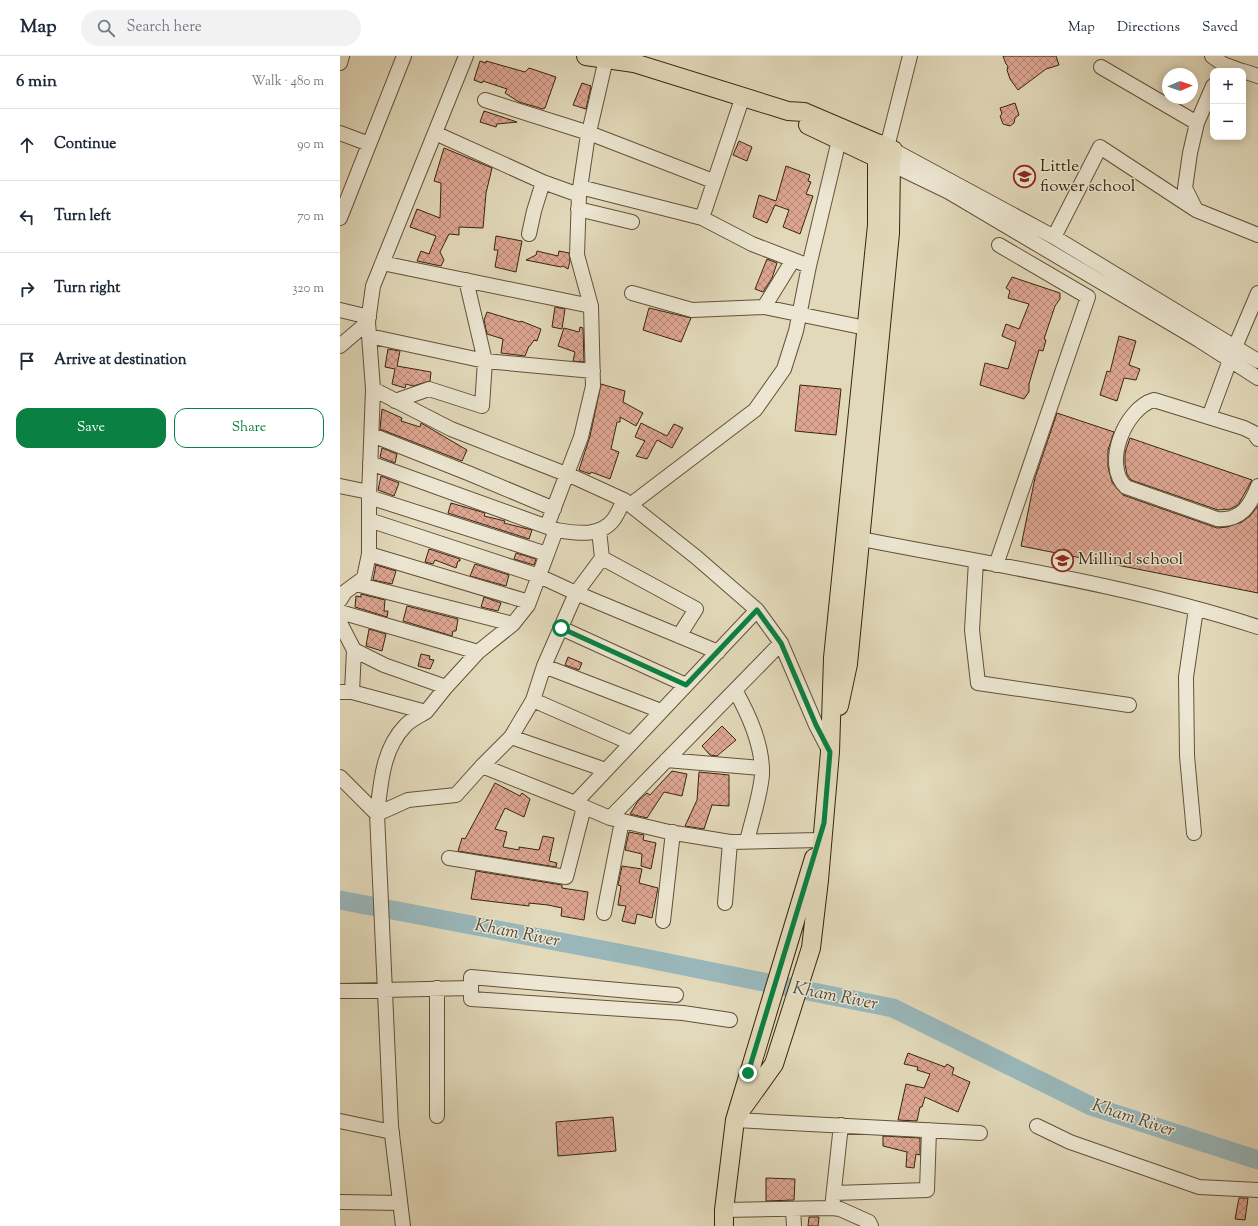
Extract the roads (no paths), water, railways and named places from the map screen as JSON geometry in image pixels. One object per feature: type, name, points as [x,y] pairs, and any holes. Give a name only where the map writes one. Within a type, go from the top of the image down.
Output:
[{"type":"main road","points":[[586,56],[634,63],[788,111],[804,112],[886,153]]},
{"type":"main road","points":[[788,111],[800,122],[839,140],[886,153]]},
{"type":"main road","points":[[853,537],[866,328],[886,153]]},
{"type":"main road","points":[[736,1118],[774,1064],[810,952],[819,880],[822,831],[830,752],[832,658],[853,537],[890,233],[886,153]]},
{"type":"main road","points":[[724,1218],[736,1118],[764,1020],[822,831]]},
{"type":"street","points":[[340,63],[342,56]]},
{"type":"street","points":[[340,218],[404,56]]},
{"type":"street","points":[[345,592],[364,578],[369,554],[369,494],[373,389],[369,325],[373,286],[466,56]]},
{"type":"street","points":[[886,153],[910,56]]},
{"type":"street","points":[[403,1226],[392,1132],[377,814],[382,775],[387,754],[405,726],[426,712],[446,686],[478,652],[513,624],[530,602],[547,554],[554,509],[581,437],[593,386],[590,306],[577,255],[579,197],[589,133],[606,59]]},
{"type":"street","points":[[1218,64],[1232,68]]},
{"type":"street","points":[[1101,67],[1197,123]]},
{"type":"street","points":[[1246,72],[1258,76]]},
{"type":"street","points":[[1196,210],[1185,188],[1190,153],[1197,123],[1210,93]]},
{"type":"street","points":[[702,218],[713,181],[743,96]]},
{"type":"street","points":[[485,100],[589,133],[713,181]]},
{"type":"street","points":[[340,133],[369,144]]},
{"type":"street","points":[[435,133],[632,222]]},
{"type":"street","points":[[370,463],[552,528],[581,534],[599,530],[613,520],[627,502],[755,410],[784,369],[800,315],[809,266],[839,140]]},
{"type":"street","points":[[1054,237],[1100,147],[1196,210],[1258,235]]},
{"type":"street","points":[[886,153],[1054,237],[1258,361]]},
{"type":"street","points":[[886,153],[1258,378]]},
{"type":"street","points":[[529,234],[543,182]]},
{"type":"street","points":[[579,197],[702,218],[752,244],[809,266]]},
{"type":"street","points":[[996,565],[1088,297],[999,245]]},
{"type":"street","points":[[764,307],[793,260]]},
{"type":"street","points":[[382,263],[590,306]]},
{"type":"street","points":[[395,400],[429,389],[482,406],[485,361],[466,280]]},
{"type":"street","points":[[632,293],[692,310],[764,307],[866,328]]},
{"type":"street","points":[[1234,347],[1258,293]]},
{"type":"street","points":[[340,310],[369,325],[485,361],[593,371]]},
{"type":"street","points":[[340,346],[369,325]]},
{"type":"street","points":[[1209,417],[1230,360]]},
{"type":"street","points":[[373,389],[451,429],[567,474],[627,502],[696,557],[757,610],[781,643],[816,725],[830,752]]},
{"type":"street","points":[[1258,439],[1249,430],[1159,401],[1146,404],[1131,420],[1118,442],[1117,470],[1122,483],[1126,487],[1222,520],[1233,518],[1245,511],[1258,486]]},
{"type":"street","points":[[372,435],[554,509]]},
{"type":"street","points":[[340,486],[369,494],[547,554]]},
{"type":"street","points":[[369,520],[539,576],[718,652]]},
{"type":"street","points":[[377,814],[408,800],[456,795],[511,737],[533,700],[544,666],[576,593],[602,558],[599,530]]},
{"type":"street","points":[[853,537],[1071,579],[1196,609],[1258,627]]},
{"type":"street","points":[[369,554],[530,602]]},
{"type":"street","points":[[602,558],[696,609],[679,636]]},
{"type":"street","points":[[976,561],[972,630],[978,683],[1129,705]]},
{"type":"street","points":[[345,592],[513,624]]},
{"type":"street","points":[[1194,833],[1187,756],[1186,677],[1196,609]]},
{"type":"street","points":[[449,858],[566,877],[580,805],[606,770],[757,610]]},
{"type":"street","points":[[340,612],[478,652]]},
{"type":"street","points":[[340,623],[354,650],[384,665],[446,686]]},
{"type":"street","points":[[561,628],[686,685]]},
{"type":"street","points":[[604,913],[616,819],[666,760],[781,643]]},
{"type":"street","points":[[354,650],[346,692],[426,712]]},
{"type":"street","points":[[544,666],[661,712]]},
{"type":"street","points":[[735,690],[751,719],[759,749],[762,774],[747,841]]},
{"type":"street","points":[[533,700],[632,743]]},
{"type":"street","points":[[511,737],[606,770]]},
{"type":"street","points":[[666,760],[761,768]]},
{"type":"street","points":[[482,766],[616,819],[673,832],[730,842],[822,831]]},
{"type":"street","points":[[340,777],[377,814]]},
{"type":"street","points":[[663,921],[673,832]]},
{"type":"street","points":[[725,903],[730,842]]},
{"type":"street","points":[[676,995],[472,977],[470,999],[683,1013],[730,1020]]},
{"type":"street","points":[[340,991],[386,988],[471,988]]},
{"type":"street","points":[[436,988],[437,1116]]},
{"type":"street","points":[[736,1118],[980,1133]]},
{"type":"street","points":[[340,1122],[392,1132]]},
{"type":"street","points":[[832,1208],[841,1125]]},
{"type":"street","points":[[1037,1126],[1070,1142],[1199,1187],[1258,1190]]},
{"type":"street","points":[[834,1193],[927,1190],[929,1130]]},
{"type":"street","points":[[340,1202],[400,1203]]},
{"type":"street","points":[[724,1218],[793,1209],[832,1208],[840,1209],[869,1222],[871,1226]]},
{"type":"street","points":[[793,1209],[794,1226]]},
{"type":"waterway","name":"Kham River","points":[[340,900],[639,957],[893,1008],[1091,1106],[1258,1160]]},
{"type":"place","name":"Little fiower school","points":[[1025,177]]},
{"type":"place","name":"Millind school","points":[[1063,560]]}]
